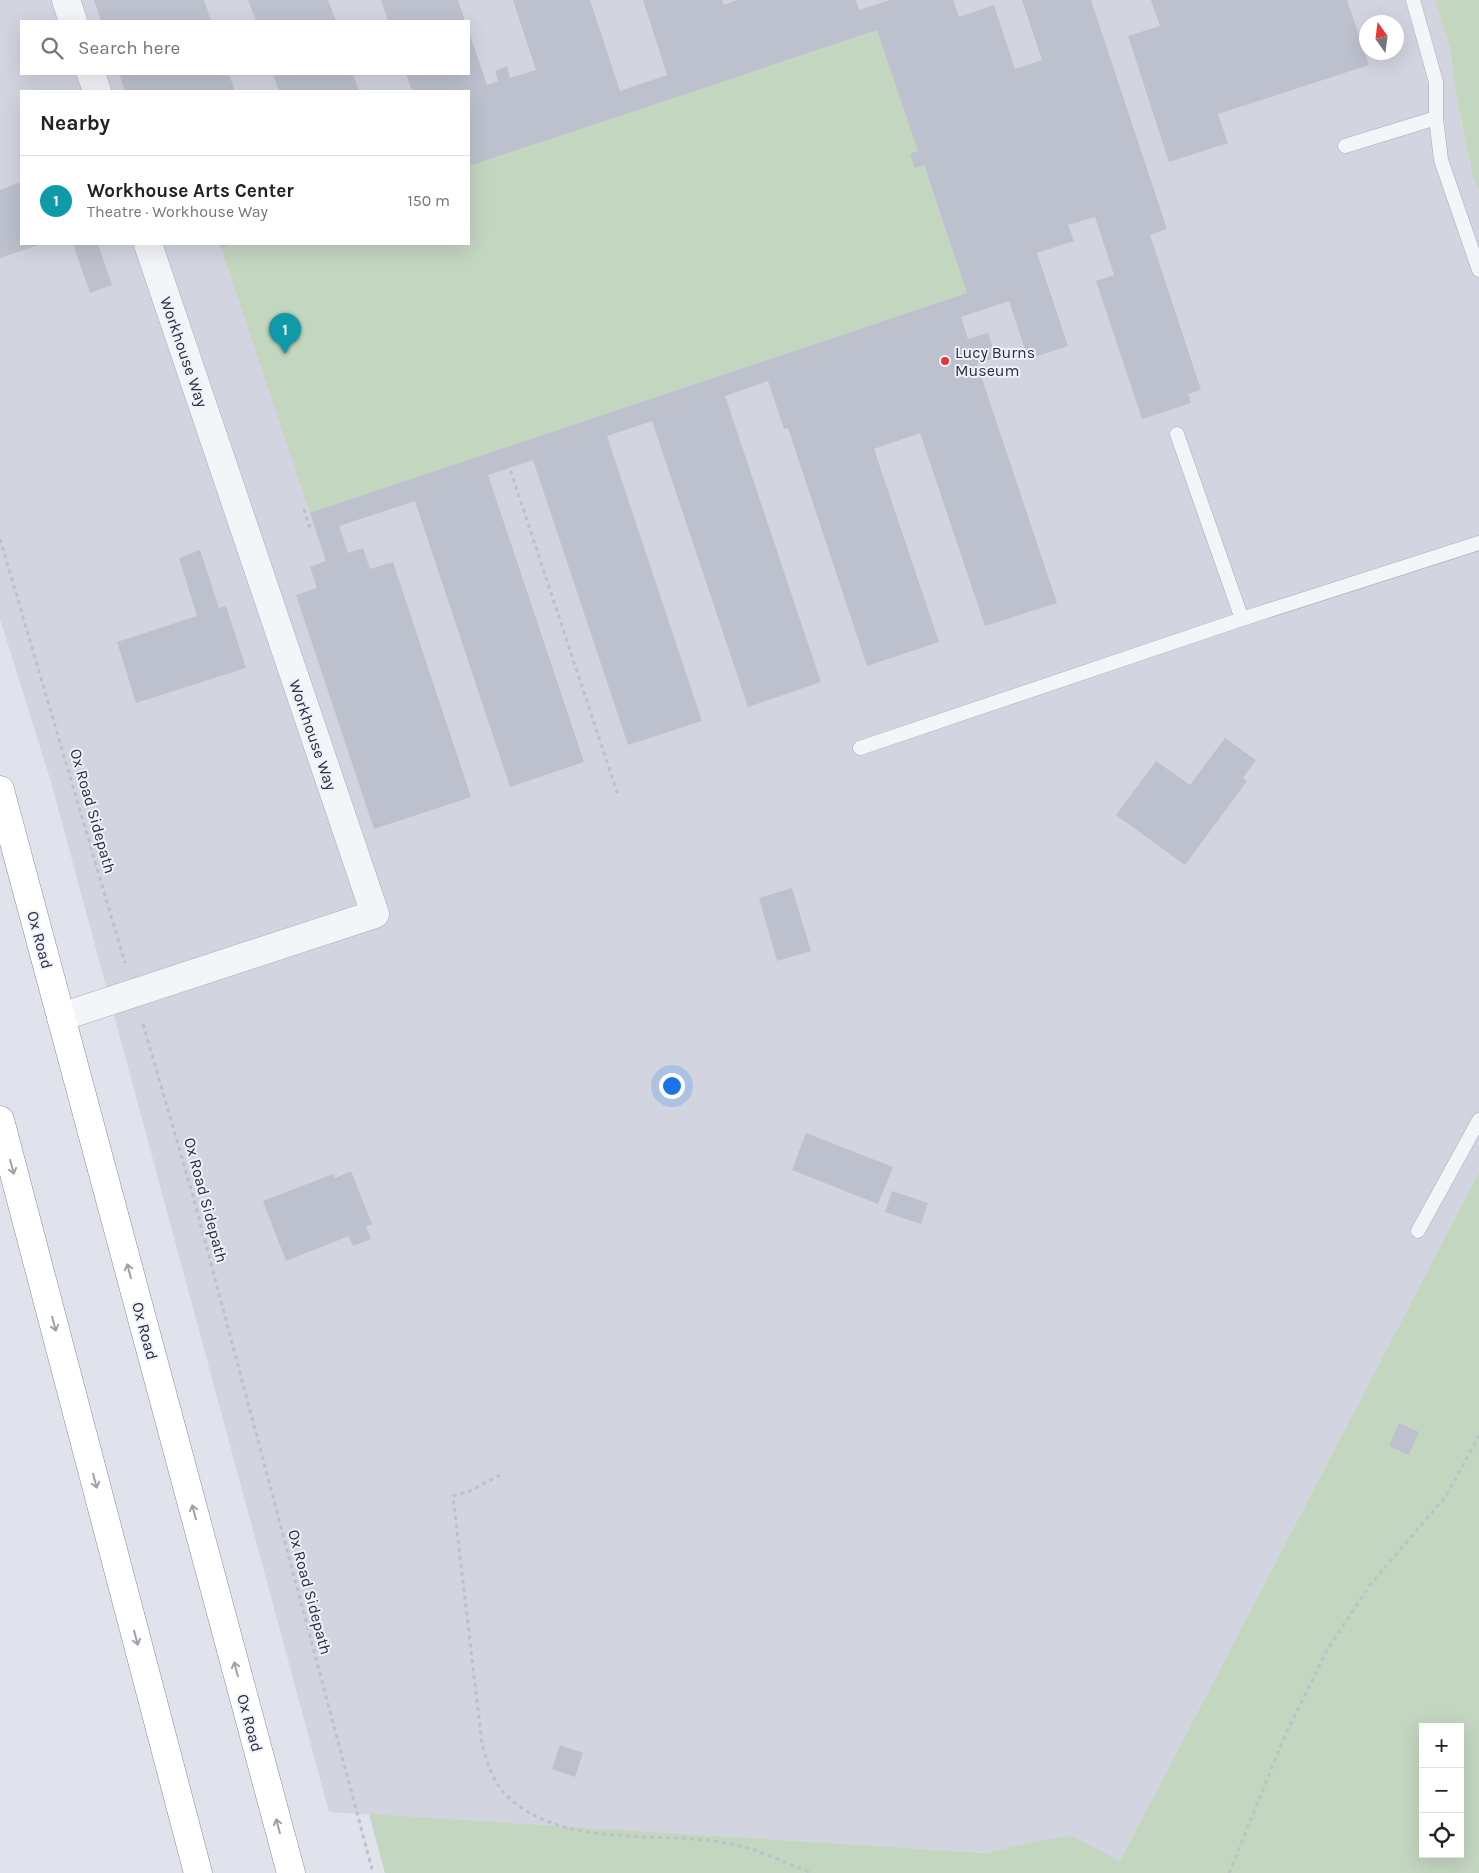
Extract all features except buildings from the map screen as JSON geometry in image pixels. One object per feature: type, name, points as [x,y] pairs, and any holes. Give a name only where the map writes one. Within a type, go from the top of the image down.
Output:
[{"type":"highway","name":"Ox Road","points":[[0,790],[291,1873]]},
{"type":"highway","points":[[0,1120],[198,1873]]},
{"type":"street","points":[[66,0],[73,20]]},
{"type":"street","points":[[91,75],[97,90]]},
{"type":"street","name":"Workhouse Way","points":[[61,1017],[375,914],[148,245]]},
{"type":"lane","points":[[1413,0],[1436,82],[1436,118],[1441,160],[1479,270]]},
{"type":"lane","points":[[1345,146],[1436,118]]},
{"type":"lane","points":[[1177,434],[1242,619]]},
{"type":"lane","points":[[860,748],[1242,619],[1479,543]]},
{"type":"lane","points":[[1418,1232],[1479,1120]]},
{"type":"path","points":[[304,509],[309,526],[946,307]]},
{"type":"path","points":[[504,448],[618,795]]},
{"type":"path","name":"Ox Road Sidepath","points":[[0,539],[193,1196],[373,1873]]},
{"type":"path","points":[[1229,1873],[1284,1738],[1328,1648],[1370,1584],[1446,1496],[1479,1436]]},
{"type":"path","points":[[500,1475],[470,1491],[453,1496],[482,1744],[489,1768],[506,1794],[530,1814],[571,1829],[602,1835],[690,1838],[727,1843],[812,1873]]},
{"type":"shaded area","points":[[0,0],[1435,0],[1450,49],[1458,105],[1473,177],[1479,193],[1479,1172],[1120,1861],[329,1812],[51,782],[0,619]]},
{"type":"green space","points":[[1435,0],[1479,0],[1479,192],[1473,177],[1458,105],[1450,49]]},
{"type":"green space","points":[[877,30],[967,293],[310,513],[221,248],[231,245],[470,245],[470,166]]},
{"type":"green space","points":[[1479,1172],[1479,1873],[385,1873],[369,1814],[987,1853],[1038,1841],[1072,1836],[1120,1861]]},
{"type":"place","name":"Workhouse Arts Center","points":[[285,354]]},
{"type":"place","name":"Lucy Burns Museum","points":[[945,361]]}]
